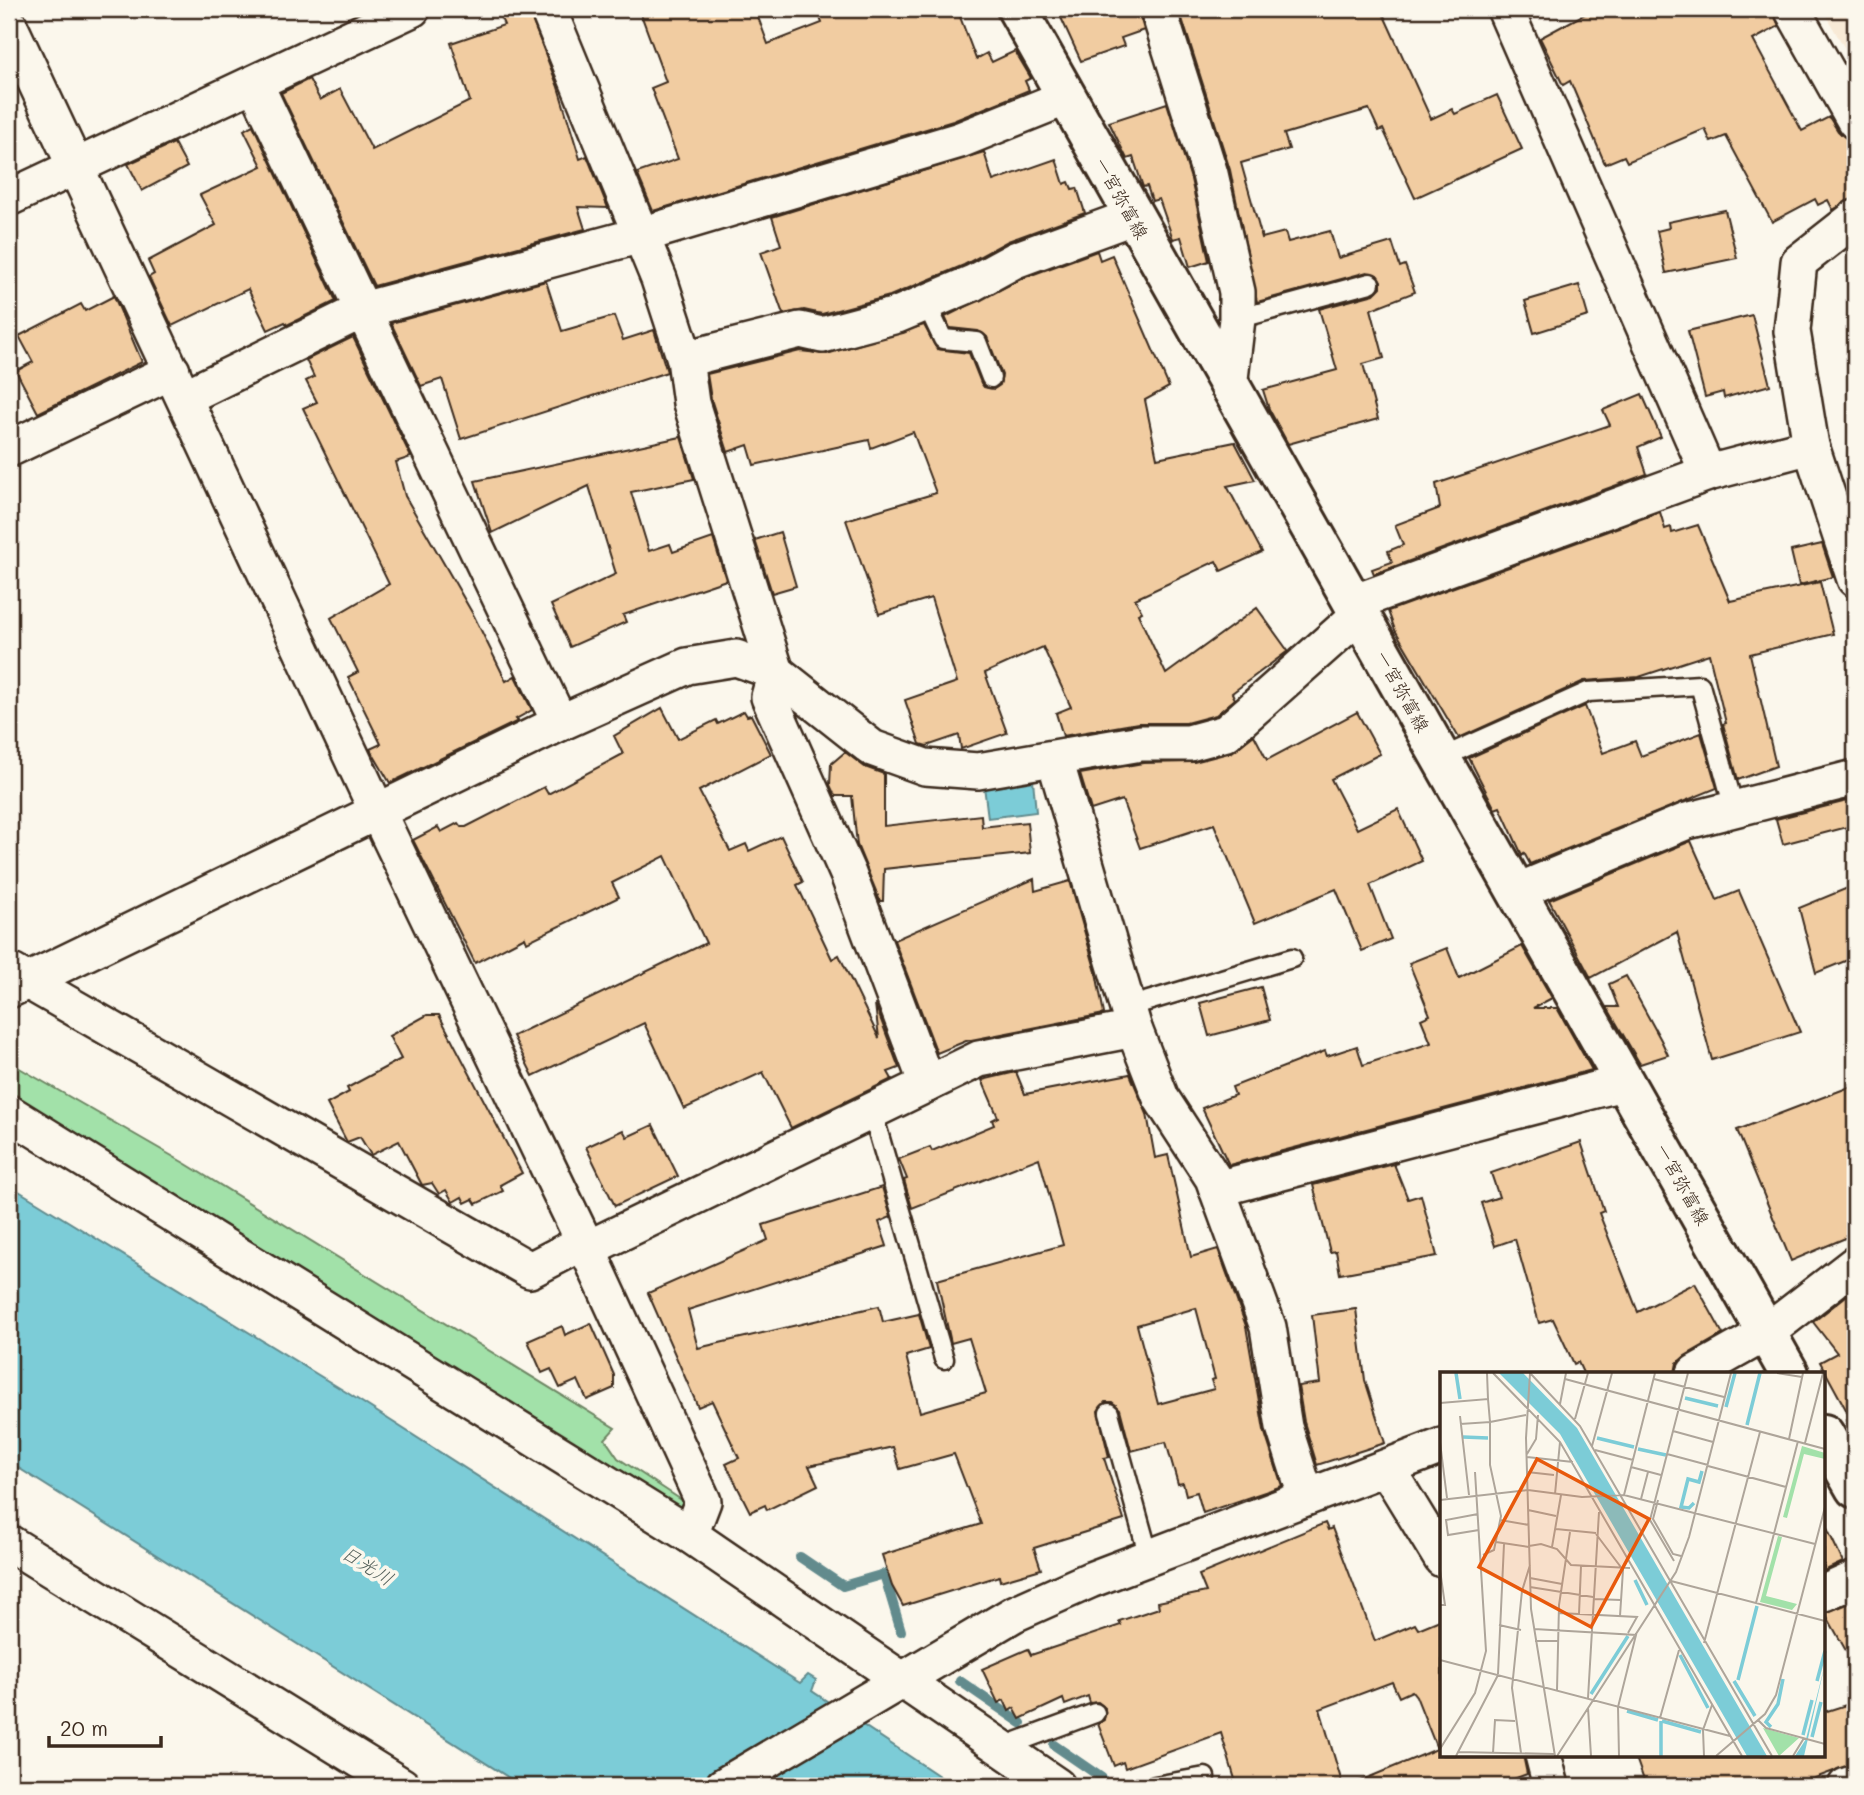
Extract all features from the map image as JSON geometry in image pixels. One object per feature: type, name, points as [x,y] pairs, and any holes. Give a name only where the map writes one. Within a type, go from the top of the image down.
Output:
[{"type":"main road","name":"一宮弥富線","points":[[1017,9],[1132,217],[1357,608],[1788,1372]]},
{"type":"main road","points":[[1826,1437],[1855,1488]]},
{"type":"street","points":[[9,198],[412,9]]},
{"type":"street","points":[[548,9],[659,279],[685,359],[691,403],[776,672],[769,697],[848,874],[927,1084]]},
{"type":"street","points":[[1158,9],[1210,174],[1237,292],[1237,319],[1229,387]]},
{"type":"street","points":[[1505,9],[1707,473]]},
{"type":"street","points":[[1792,9],[1855,121]]},
{"type":"street","points":[[9,25],[378,813],[586,1245],[703,1501],[690,1535]]},
{"type":"street","points":[[255,84],[560,723]]},
{"type":"street","points":[[9,449],[363,310],[641,234],[960,140],[1067,97]]},
{"type":"street","points":[[685,359],[800,330],[821,335],[897,314],[1015,260],[1132,217]]},
{"type":"street","points":[[1855,218],[1799,262],[1792,331],[1811,446],[1855,579]]},
{"type":"street","points":[[15,981],[378,813],[560,723],[688,666],[736,658],[776,672],[872,748],[925,767],[978,771],[1055,760],[1141,743],[1189,743],[1226,733],[1357,608],[1707,473],[1811,446]]},
{"type":"street","points":[[1055,760],[1131,1018],[1161,1098],[1217,1189],[1268,1327],[1284,1427],[1306,1496]]},
{"type":"street","points":[[1516,892],[1687,821],[1855,778]]},
{"type":"street","points":[[15,981],[530,1270],[979,1059],[1131,1018]]},
{"type":"street","points":[[1217,1189],[1626,1082]]},
{"type":"street","points":[[9,1113],[690,1535],[892,1685],[1056,1786]]},
{"type":"street","points":[[1697,1372],[1766,1334],[1855,1264]]},
{"type":"street","points":[[723,1786],[1014,1614],[1090,1580],[1440,1447]]},
{"type":"street","points":[[1387,1469],[1440,1556]]},
{"type":"street","points":[[9,1543],[402,1786]]},
{"type":"street","points":[[1826,1592],[1855,1579]]},
{"type":"street","points":[[1543,1756],[1551,1786]]},
{"type":"street","points":[[1846,1786],[1855,1783]]},
{"type":"lane","points":[[1237,319],[1370,283]]},
{"type":"lane","points":[[926,303],[943,339],[977,342],[991,377]]},
{"type":"lane","points":[[1441,758],[1588,692],[1700,685],[1734,808]]},
{"type":"lane","points":[[1131,1018],[1292,958]]},
{"type":"lane","points":[[872,1111],[944,1359]]},
{"type":"lane","points":[[1110,1413],[1149,1558]]},
{"type":"lane","points":[[999,1749],[1095,1713]]},
{"type":"lane","points":[[1154,1786],[1205,1777]]},
{"type":"shaded area","points":[[1822,9],[1855,9],[1855,66]]},
{"type":"green space","points":[[9,1062],[186,1164],[615,1428],[605,1439],[618,1458],[683,1501],[680,1507],[649,1498],[9,1100]]},
{"type":"water","points":[[1033,780],[1036,812],[988,818],[984,786]]},
{"type":"water","name":"日光川","points":[[9,1185],[346,1392],[800,1683],[808,1675],[816,1680],[812,1691],[954,1786],[522,1786],[9,1462]]},
{"type":"building","points":[[497,9],[528,9],[558,87],[580,159],[587,156],[608,208],[578,207],[585,229],[374,286],[281,93],[309,79],[320,100],[340,89],[372,150],[470,101],[451,43],[504,25]]},
{"type":"building","points":[[639,9],[755,9],[768,44],[822,23],[817,9],[957,9],[976,59],[987,53],[992,62],[1015,51],[1031,78],[1025,81],[1029,90],[953,121],[653,211],[637,173],[678,159],[651,88],[666,82]]},
{"type":"building","points":[[1057,9],[1138,9],[1144,30],[1121,38],[1124,46],[1081,61]]},
{"type":"building","points":[[1179,9],[1381,9],[1431,119],[1452,109],[1455,114],[1497,95],[1522,149],[1415,198],[1383,129],[1379,131],[1369,109],[1284,134],[1289,149],[1241,163],[1262,238],[1285,232],[1288,242],[1330,231],[1338,258],[1392,242],[1400,267],[1405,265],[1415,292],[1371,309],[1384,358],[1363,364],[1378,419],[1288,444],[1269,409],[1263,390],[1337,370],[1319,309],[1374,294],[1381,287],[1381,281],[1377,275],[1367,272],[1257,302],[1230,170]]},
{"type":"building","points":[[1594,9],[1772,9],[1779,26],[1753,40],[1802,131],[1829,117],[1847,139],[1855,154],[1855,198],[1833,210],[1828,200],[1818,205],[1815,199],[1772,222],[1726,136],[1711,142],[1705,129],[1627,162],[1624,156],[1605,164],[1570,81],[1563,85],[1540,38]]},
{"type":"building","points":[[1167,103],[1191,179],[1209,261],[1190,267],[1181,237],[1173,239],[1159,199],[1152,201],[1147,186],[1143,187],[1133,157],[1127,159],[1109,122]]},
{"type":"building","points":[[253,125],[336,301],[287,325],[285,322],[268,330],[248,289],[172,326],[149,277],[154,274],[148,261],[216,225],[200,195],[262,166],[244,130]]},
{"type":"building","points":[[174,143],[187,167],[142,191],[128,164]]},
{"type":"building","points":[[984,152],[993,181],[1056,159],[1064,184],[1069,182],[1072,189],[1077,188],[1085,213],[1008,241],[964,265],[890,296],[822,314],[804,310],[783,314],[761,252],[781,245],[772,217]]},
{"type":"building","points":[[1725,210],[1737,258],[1666,273],[1657,231],[1669,228],[1668,222]]},
{"type":"building","points":[[1097,251],[1100,260],[1112,255],[1169,387],[1145,400],[1157,458],[1235,442],[1255,480],[1227,486],[1262,552],[1221,571],[1216,561],[1135,599],[1142,612],[1138,614],[1166,674],[1257,608],[1288,651],[1232,693],[1235,699],[1216,715],[1186,723],[1138,723],[1063,736],[1056,713],[1071,707],[1043,647],[985,673],[1007,733],[961,749],[959,735],[927,746],[920,744],[905,700],[957,682],[931,598],[879,614],[846,520],[936,493],[913,432],[871,448],[869,440],[754,465],[748,445],[728,452],[711,399],[707,374],[800,351],[827,354],[924,325],[937,349],[969,353],[981,383],[984,387],[994,389],[1000,385],[1002,375],[987,337],[978,331],[950,328],[945,317],[1023,278]]},
{"type":"building","points":[[546,281],[562,331],[614,316],[623,340],[654,330],[667,372],[461,439],[442,379],[421,386],[391,323]]},
{"type":"building","points":[[1579,285],[1588,316],[1534,333],[1525,301]]},
{"type":"building","points":[[114,296],[142,362],[38,413],[16,371],[33,362],[19,336],[81,304],[85,311]]},
{"type":"building","points":[[1752,315],[1770,385],[1724,398],[1723,392],[1705,397],[1688,331]]},
{"type":"building","points":[[353,337],[411,457],[396,462],[405,496],[474,616],[506,681],[515,676],[532,710],[516,719],[518,721],[390,783],[370,749],[381,744],[348,677],[358,672],[331,618],[389,584],[303,408],[317,402],[306,381],[314,377],[306,360]]},
{"type":"building","points":[[1642,394],[1661,437],[1638,447],[1647,474],[1374,574],[1372,569],[1392,562],[1388,551],[1403,545],[1395,525],[1440,508],[1436,484],[1610,425],[1603,410]]},
{"type":"building","points":[[681,437],[694,479],[631,492],[649,551],[670,544],[673,552],[713,538],[726,580],[623,615],[626,622],[570,647],[551,605],[616,574],[589,486],[492,533],[475,481]]},
{"type":"building","points":[[1660,512],[1665,529],[1671,527],[1672,533],[1698,525],[1730,601],[1820,582],[1833,634],[1750,654],[1776,766],[1738,780],[1709,654],[1639,677],[1584,681],[1459,738],[1395,630],[1388,611]]},
{"type":"building","points":[[780,532],[796,586],[772,593],[755,540]]},
{"type":"building","points":[[1822,544],[1833,577],[1799,585],[1791,551]]},
{"type":"building","points":[[1585,706],[1603,753],[1635,741],[1641,756],[1701,733],[1717,788],[1530,864],[1524,853],[1522,855],[1500,807],[1495,809],[1469,758]]},
{"type":"building","points":[[662,708],[678,739],[716,720],[718,724],[744,711],[747,716],[751,715],[771,754],[699,791],[730,851],[746,844],[749,851],[781,836],[803,882],[797,885],[832,959],[839,955],[879,1038],[875,1004],[899,1068],[888,1072],[892,1079],[791,1128],[763,1072],[684,1109],[644,1023],[533,1076],[513,1036],[706,943],[665,856],[612,883],[619,897],[527,942],[525,937],[475,963],[413,840],[438,827],[441,832],[458,823],[461,827],[466,827],[544,787],[548,794],[623,754],[614,736]]},
{"type":"building","points":[[1357,712],[1380,754],[1331,779],[1357,829],[1398,809],[1422,861],[1370,885],[1391,939],[1362,951],[1336,889],[1255,923],[1214,824],[1140,848],[1122,800],[1091,810],[1080,774],[1143,763],[1194,762],[1232,752],[1254,735],[1267,760]]},
{"type":"building","points":[[845,752],[865,767],[884,774],[884,826],[981,815],[982,827],[1027,822],[1030,853],[884,869],[883,901],[880,901],[857,845],[852,796],[835,796],[830,785],[831,764]]},
{"type":"building","points":[[1855,799],[1855,825],[1783,844],[1776,819]]},
{"type":"building","points":[[1691,841],[1717,900],[1739,891],[1800,1032],[1712,1060],[1677,932],[1591,978],[1549,900]]},
{"type":"building","points":[[1034,879],[1035,891],[1070,881],[1096,972],[1104,1014],[966,1041],[937,1053],[894,940]]},
{"type":"building","points":[[1855,885],[1855,957],[1816,973],[1799,908]]},
{"type":"building","points":[[1522,946],[1552,998],[1533,1008],[1557,1008],[1592,1070],[1229,1165],[1202,1108],[1235,1095],[1232,1087],[1325,1051],[1327,1056],[1357,1046],[1363,1065],[1431,1043],[1421,1019],[1430,1015],[1409,963],[1447,948],[1459,978]]},
{"type":"building","points":[[1626,976],[1668,1055],[1640,1064],[1607,1007],[1618,1007],[1609,984]]},
{"type":"building","points":[[1261,987],[1270,1020],[1209,1036],[1200,1003]]},
{"type":"building","points":[[427,1015],[439,1015],[522,1173],[500,1185],[503,1191],[476,1204],[473,1199],[465,1203],[462,1197],[453,1202],[446,1190],[439,1194],[432,1183],[422,1185],[399,1141],[371,1155],[360,1137],[347,1142],[327,1104],[349,1092],[347,1088],[401,1059],[389,1036]]},
{"type":"building","points":[[1016,1072],[1025,1094],[1130,1074],[1147,1114],[1155,1158],[1168,1155],[1191,1257],[1218,1249],[1246,1326],[1264,1430],[1282,1486],[1203,1513],[1197,1492],[1186,1495],[1183,1483],[1178,1484],[1166,1442],[1131,1451],[1120,1409],[1112,1402],[1105,1402],[1098,1411],[1109,1457],[1104,1458],[1124,1520],[1034,1548],[1041,1569],[1000,1581],[999,1576],[903,1606],[892,1586],[882,1555],[981,1524],[954,1454],[900,1469],[893,1447],[809,1466],[818,1485],[767,1510],[765,1505],[750,1512],[726,1464],[739,1458],[712,1401],[698,1407],[648,1293],[768,1240],[763,1225],[882,1187],[891,1217],[879,1222],[887,1246],[688,1310],[698,1348],[879,1306],[883,1322],[919,1314],[929,1349],[906,1356],[920,1412],[986,1393],[969,1338],[951,1343],[937,1280],[1063,1245],[1039,1158],[912,1208],[904,1180],[907,1179],[899,1159],[930,1147],[932,1151],[994,1125],[992,1120],[998,1117],[982,1080]],"holes":[[[1196,1308],[1215,1379],[1211,1380],[1214,1389],[1158,1404],[1137,1325]]]},
{"type":"building","points":[[1855,1085],[1855,1234],[1791,1261],[1737,1130]]},
{"type":"building","points":[[653,1125],[678,1176],[615,1206],[586,1147],[623,1130],[627,1137]]},
{"type":"building","points":[[1581,1142],[1604,1211],[1599,1213],[1638,1312],[1695,1283],[1723,1334],[1685,1356],[1677,1363],[1675,1372],[1583,1372],[1578,1362],[1574,1364],[1553,1319],[1539,1323],[1515,1239],[1495,1246],[1481,1203],[1499,1197],[1491,1173]]},
{"type":"building","points":[[1394,1164],[1408,1199],[1421,1195],[1437,1256],[1340,1274],[1336,1251],[1330,1252],[1313,1185]]},
{"type":"building","points":[[1855,1289],[1855,1426],[1820,1362],[1837,1353],[1813,1322]]},
{"type":"building","points":[[1356,1309],[1365,1380],[1385,1443],[1317,1465],[1304,1422],[1298,1386],[1320,1383],[1312,1315]]},
{"type":"building","points":[[591,1323],[614,1375],[614,1388],[587,1400],[578,1380],[560,1388],[551,1369],[542,1373],[528,1341],[562,1326],[565,1335]]},
{"type":"building","points":[[1325,1523],[1328,1530],[1332,1528],[1375,1641],[1415,1624],[1418,1629],[1440,1620],[1440,1756],[1523,1756],[1527,1774],[1495,1786],[1348,1786],[1437,1749],[1416,1696],[1412,1691],[1399,1697],[1392,1682],[1320,1709],[1343,1786],[1237,1786],[1221,1733],[1125,1768],[1123,1762],[1114,1766],[1098,1724],[1104,1720],[1105,1708],[1098,1702],[1090,1703],[1088,1696],[1065,1705],[1063,1699],[1020,1719],[1014,1708],[1009,1711],[1004,1700],[998,1703],[982,1669],[1028,1649],[1031,1655],[1121,1625],[1119,1621],[1159,1608],[1158,1602],[1206,1592],[1199,1575]]},
{"type":"building","points":[[1826,1526],[1843,1562],[1826,1570]]},
{"type":"building","points":[[1855,1601],[1855,1667],[1826,1615]]},
{"type":"building","points":[[1855,1702],[1855,1763],[1794,1786],[1646,1786],[1635,1756],[1826,1756],[1826,1711]]},
{"type":"waterway","points":[[800,1557],[843,1586],[884,1574],[901,1631]]},
{"type":"waterway","points":[[960,1681],[1021,1723]]},
{"type":"waterway","points":[[1054,1745],[1102,1778]]}]
